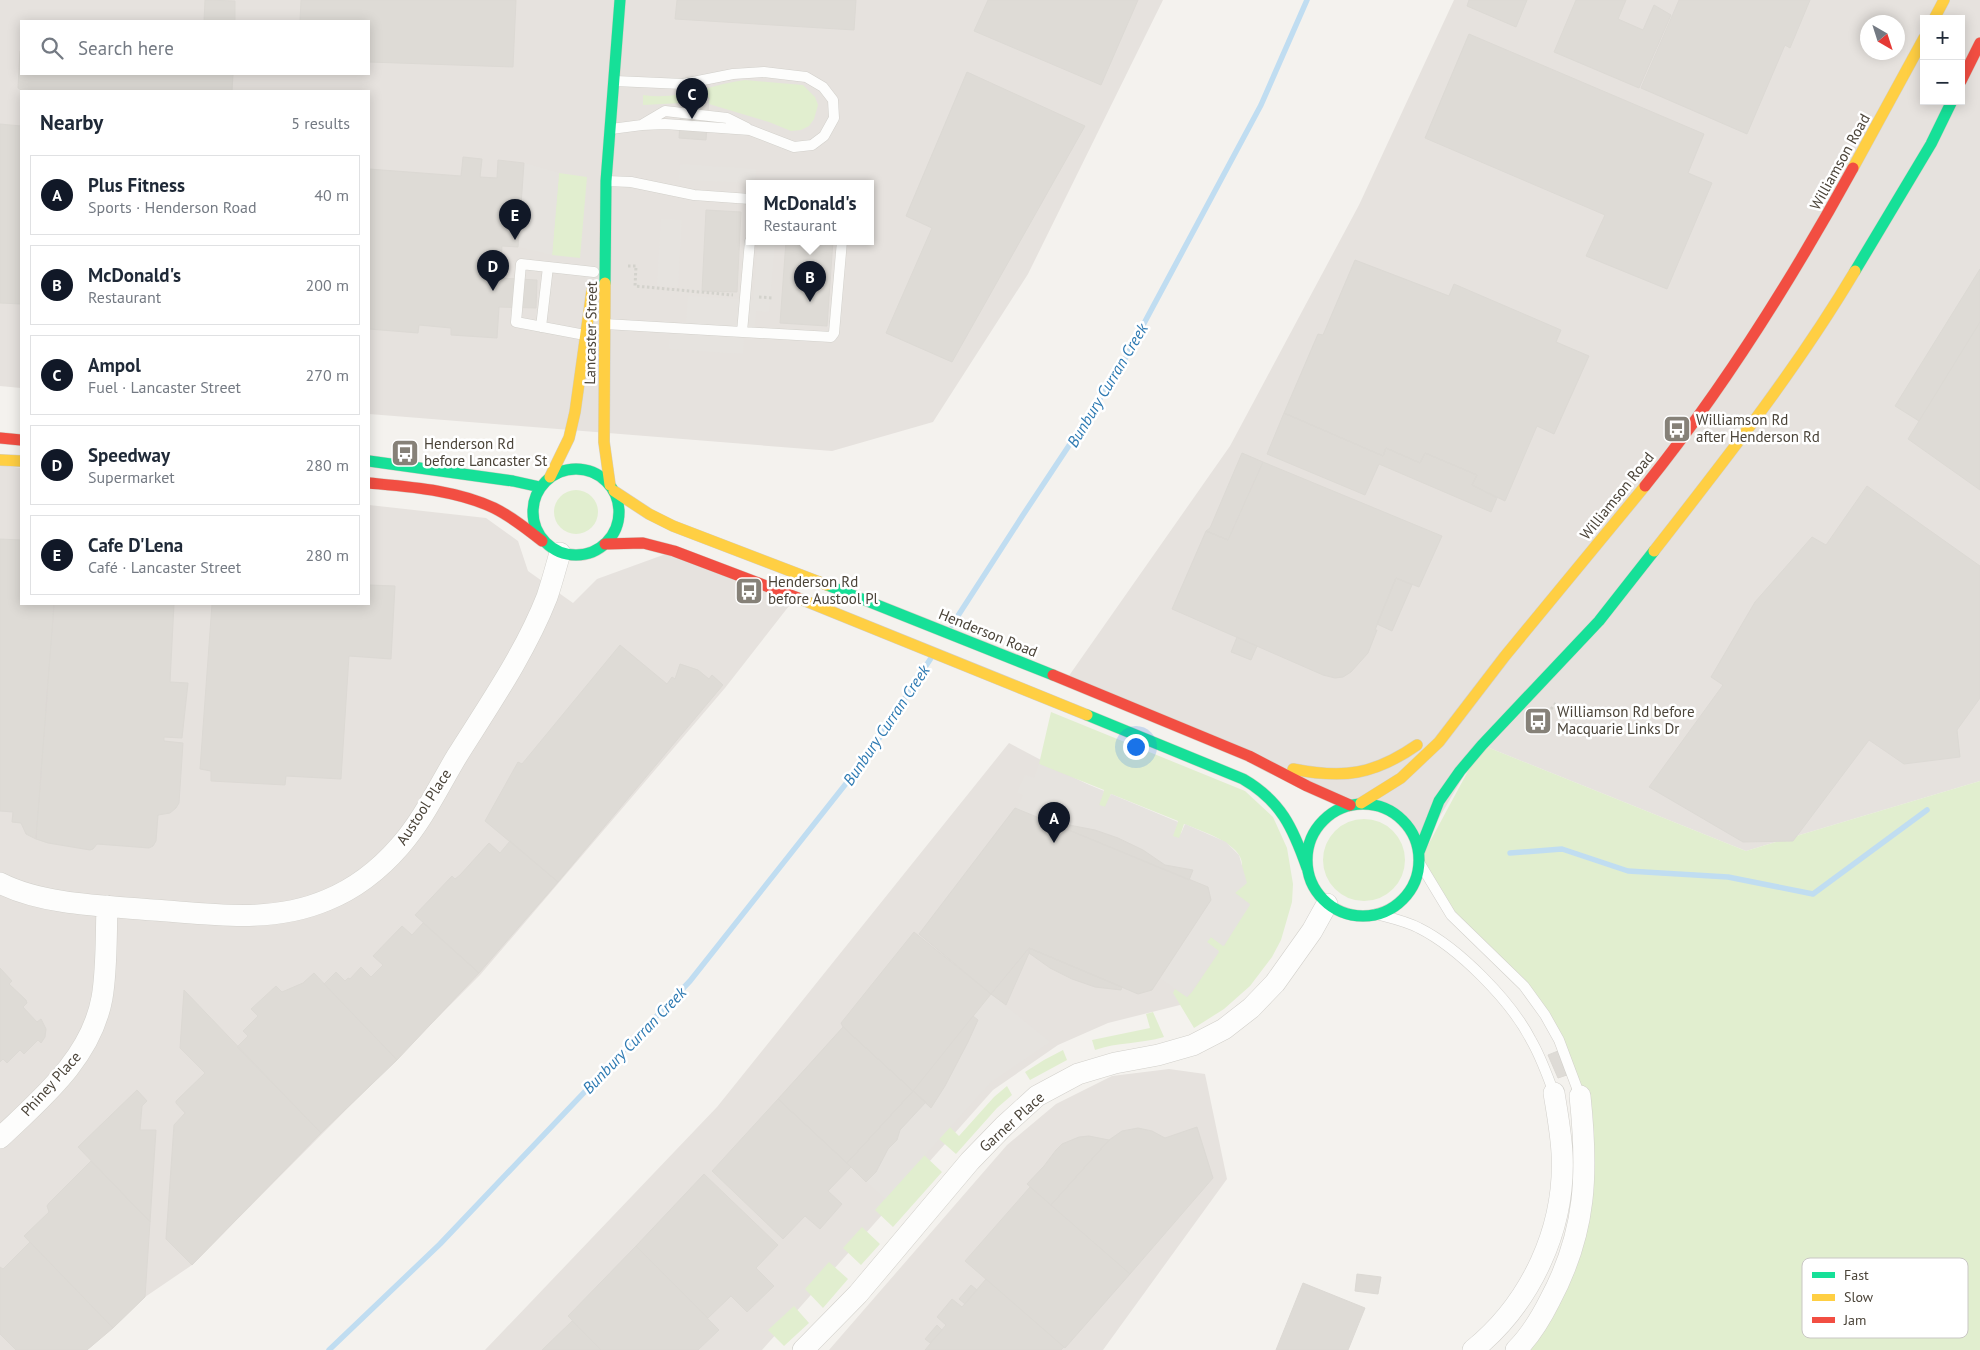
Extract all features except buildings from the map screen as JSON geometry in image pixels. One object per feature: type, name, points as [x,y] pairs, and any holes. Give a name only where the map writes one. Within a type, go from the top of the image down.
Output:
[{"type":"main road","name":"Lancaster Street","points":[[550,477],[568,438],[575,412],[606,181],[620,0]]},
{"type":"main road","points":[[1936,15],[1944,0]]},
{"type":"main road","points":[[1965,74],[1980,43]]},
{"type":"main road","name":"Williamson Road","points":[[1355,804],[1401,778],[1439,742],[1505,656],[1686,435],[1764,318],[1822,226],[1920,45]]},
{"type":"main road","points":[[605,544],[643,543],[661,547],[828,609],[1255,784],[1280,807],[1291,826],[1314,888],[1327,904],[1355,915],[1376,914],[1386,911],[1402,899],[1414,882],[1419,857],[1439,801],[1460,771],[1482,745],[1599,621],[1736,446],[1826,319],[1931,144],[1950,105]]},
{"type":"main road","name":"Lancaster Street","points":[[606,181],[604,442],[612,488]]},
{"type":"main road","points":[[0,438],[20,440]]},
{"type":"main road","points":[[0,460],[20,461]]},
{"type":"main road","points":[[370,461],[513,481],[540,487]]},
{"type":"main road","points":[[370,483],[432,490],[488,505],[508,516],[553,548],[572,556],[584,555],[595,551],[605,544],[613,534],[618,522],[619,503],[612,488],[601,476],[582,469],[568,469],[550,477],[540,487],[534,498],[532,516],[535,528],[553,548]]},
{"type":"main road","name":"Henderson Road","points":[[612,488],[649,514],[673,526],[841,590],[1066,680],[1249,756],[1301,783],[1355,804]]},
{"type":"main road","points":[[1249,756],[1311,774],[1356,775],[1378,768],[1400,757],[1428,735],[1505,656]]},
{"type":"main road","points":[[1307,868],[1308,847],[1316,828],[1331,813],[1355,804],[1381,806],[1399,817],[1412,832],[1419,857]]},
{"type":"street","name":"Austool Place","points":[[0,884],[19,891],[63,902],[224,915],[263,916],[303,909],[327,900],[364,879],[394,852],[412,831],[509,672],[547,596],[553,548]]},
{"type":"street","name":"Garner Place","points":[[803,1350],[858,1294],[970,1161],[1037,1096],[1078,1074],[1115,1063],[1158,1055],[1192,1045],[1224,1030],[1251,1008],[1275,983],[1312,931],[1327,904]]},
{"type":"street","name":"Phiney Place","points":[[0,1138],[71,1066],[91,1034],[102,996],[107,906]]},
{"type":"street","points":[[1473,1350],[1508,1315],[1531,1283],[1547,1248],[1556,1219],[1561,1186],[1562,1153],[1554,1092]]},
{"type":"street","points":[[1516,1350],[1525,1341],[1546,1309],[1560,1282],[1574,1245],[1582,1207],[1584,1180],[1585,1140],[1580,1096]]},
{"type":"lane","points":[[610,129],[642,125],[750,130],[794,147],[812,146],[824,136],[834,118],[832,100],[823,87],[806,78],[764,72],[733,74],[683,84],[614,81]]},
{"type":"lane","points":[[606,181],[631,182],[694,195],[746,200]]},
{"type":"lane","points":[[742,332],[750,245]]},
{"type":"lane","points":[[588,322],[831,337],[834,333],[842,245]]},
{"type":"lane","points":[[586,335],[516,322],[521,264],[594,272]]},
{"type":"lane","points":[[542,327],[548,267]]},
{"type":"lane","points":[[1419,857],[1451,915],[1524,986],[1545,1015],[1559,1040],[1580,1096]]},
{"type":"lane","points":[[1376,914],[1402,920],[1438,938],[1492,987],[1530,1038],[1554,1092]]},
{"type":"path","points":[[624,266],[636,266],[635,286],[773,298]]},
{"type":"shaded area","points":[[0,0],[1163,0],[1028,274],[933,422],[832,451],[370,414],[370,90],[20,90],[20,388],[0,386]]},
{"type":"shaded area","points":[[1454,0],[1980,0],[1980,781],[1746,851],[1482,745],[1419,852],[1409,825],[1398,813],[1385,805],[1361,803],[1066,680],[1230,446],[1359,205]]},
{"type":"shaded area","points":[[524,163],[559,173],[552,255],[518,247]]},
{"type":"shaded area","points":[[680,164],[756,169],[755,180],[746,180],[746,183],[679,180]]},
{"type":"shaded area","points":[[661,219],[682,220],[678,287],[657,286]]},
{"type":"shaded area","points":[[758,245],[775,245],[769,312],[756,311],[754,335],[744,335],[743,354],[669,349],[670,333],[685,334],[688,296],[753,300]]},
{"type":"shaded area","points":[[0,465],[20,468],[20,605],[370,605],[370,505],[486,518],[518,541],[528,571],[573,603],[597,579],[674,551],[796,597],[725,688],[480,975],[192,1265],[145,1297],[87,1350],[0,1350]]},
{"type":"shaded area","points":[[1009,743],[1288,891],[1196,1001],[1108,1023],[1058,1045],[993,1090],[762,1350],[485,1350],[717,1107]]},
{"type":"shaded area","points":[[1039,764],[1104,791],[1099,805],[1105,807],[1111,794],[1178,822],[1173,836],[1179,838],[1185,824],[1226,842],[1239,855],[1247,883],[1235,893],[1250,905],[1223,946],[1211,937],[1207,942],[1219,951],[1187,997],[1160,978],[1211,900],[1208,887],[1017,809],[1023,795],[1017,792],[1025,775],[1034,778]]},
{"type":"shaded area","points":[[991,994],[1050,1042],[991,1082],[885,1199],[847,1163],[913,1091]]},
{"type":"shaded area","points":[[1169,1069],[1205,1074],[1227,1179],[1103,1350],[829,1350],[1007,1145],[1056,1104],[1112,1076]]},
{"type":"green space","points":[[745,80],[803,85],[815,97],[818,105],[814,119],[809,126],[801,130],[791,131],[769,122],[709,104],[709,98],[682,96],[681,103],[643,105],[643,95],[669,96]]},
{"type":"green space","points":[[559,173],[587,177],[580,258],[552,255]]},
{"type":"green space","points":[[580,490],[592,496],[597,503],[597,521],[592,528],[585,533],[572,534],[564,531],[557,524],[554,508],[557,500],[564,493]]},
{"type":"green space","points":[[1051,712],[1245,791],[1273,817],[1287,848],[1293,884],[1292,902],[1281,940],[1272,957],[1250,986],[1224,1009],[1194,1028],[1173,993],[1175,989],[1187,997],[1192,992],[1219,952],[1206,943],[1211,937],[1224,946],[1250,904],[1235,893],[1242,866],[1241,858],[1236,851],[1220,839],[1184,824],[1179,839],[1172,836],[1178,821],[1111,794],[1105,807],[1099,805],[1104,790],[1039,764]]},
{"type":"green space","points":[[1482,745],[1746,851],[1980,781],[1980,1350],[1515,1350],[1574,1245],[1580,1096],[1545,1015],[1471,936],[1419,862]]},
{"type":"green space","points":[[1364,819],[1380,822],[1393,831],[1402,844],[1405,860],[1402,876],[1393,889],[1380,898],[1364,901],[1348,898],[1335,889],[1326,876],[1323,860],[1326,844],[1335,831],[1348,822]]},
{"type":"green space","points":[[1153,1012],[1164,1037],[1095,1050],[1092,1040],[1150,1028],[1146,1014]]},
{"type":"green space","points":[[1063,1050],[1067,1060],[1030,1080],[1025,1072]]},
{"type":"green space","points":[[1007,1086],[1012,1095],[997,1108],[956,1154],[939,1139],[950,1127],[959,1136],[994,1097]]},
{"type":"green space","points":[[924,1155],[942,1172],[893,1227],[875,1210]]},
{"type":"green space","points":[[862,1227],[880,1244],[861,1265],[843,1248]]},
{"type":"green space","points":[[829,1262],[848,1279],[823,1308],[805,1289]]},
{"type":"green space","points":[[794,1306],[809,1323],[784,1346],[768,1330]]},
{"type":"waterway","name":"Bunbury Curran Creek","points":[[952,625],[1119,370],[1261,105],[1307,0]]},
{"type":"waterway","name":"Bunbury Curran Creek","points":[[329,1350],[440,1244],[690,981],[867,757],[931,658]]},
{"type":"waterway","points":[[1510,853],[1562,849],[1628,871],[1728,877],[1813,894],[1927,810]]},
{"type":"traffic: fast","points":[[605,283],[606,181],[620,0]]},
{"type":"traffic: fast","points":[[1855,271],[1931,144],[1950,105]]},
{"type":"traffic: fast","points":[[370,461],[513,481],[540,487]]},
{"type":"traffic: fast","points":[[568,469],[584,469],[593,472],[607,481],[616,495],[619,512],[616,529],[607,543],[593,552],[584,555],[568,555],[552,548],[540,536],[533,520],[533,504],[540,488],[552,476],[568,469]]},
{"type":"traffic: fast","points":[[1419,852],[1439,801],[1460,771],[1482,745],[1599,621],[1654,551]]},
{"type":"traffic: fast","points":[[827,585],[1053,675]]},
{"type":"traffic: fast","points":[[1087,715],[1243,779],[1256,788],[1276,806],[1284,817],[1291,828],[1307,868]]},
{"type":"traffic: fast","points":[[1363,804],[1384,808],[1403,820],[1415,839],[1419,860],[1415,881],[1403,900],[1384,912],[1363,916],[1342,912],[1323,900],[1311,881],[1307,860],[1311,839],[1323,820],[1342,808],[1363,804]]},
{"type":"traffic: slow","points":[[1936,15],[1944,0]]},
{"type":"traffic: slow","points":[[1853,168],[1920,45]]},
{"type":"traffic: slow","points":[[1654,551],[1733,449],[1784,379],[1809,344],[1855,271]]},
{"type":"traffic: slow","points":[[605,283],[604,442],[610,485]]},
{"type":"traffic: slow","points":[[550,477],[569,438],[575,412],[592,290]]},
{"type":"traffic: slow","points":[[0,460],[20,461]]},
{"type":"traffic: slow","points":[[1361,803],[1401,778],[1439,742],[1505,656],[1645,486]]},
{"type":"traffic: slow","points":[[614,491],[649,514],[673,526],[827,585]]},
{"type":"traffic: slow","points":[[798,598],[1087,715]]},
{"type":"traffic: slow","points":[[1293,769],[1327,774],[1358,772],[1387,763],[1417,745]]},
{"type":"traffic: jam","points":[[1965,73],[1980,43]]},
{"type":"traffic: jam","points":[[1645,486],[1702,411],[1756,332],[1806,251],[1853,168]]},
{"type":"traffic: jam","points":[[0,438],[20,440]]},
{"type":"traffic: jam","points":[[370,483],[433,490],[479,502],[507,515],[542,541]]},
{"type":"traffic: jam","points":[[605,544],[643,543],[674,551],[798,598]]},
{"type":"traffic: jam","points":[[1053,675],[1249,756],[1307,786],[1350,805]]},
{"type":"place","name":"Ampol","points":[[692,119]]},
{"type":"place","name":"Cafe D'Lena","points":[[515,240]]},
{"type":"place","name":"Speedway","points":[[493,291]]},
{"type":"place","name":"McDonald's","points":[[810,302]]},
{"type":"place","name":"Williamson Rd after Henderson Rd","points":[[1677,429]]},
{"type":"place","name":"Henderson Rd before Lancaster St","points":[[405,453]]},
{"type":"place","name":"Henderson Rd before Austool Pl","points":[[749,591]]},
{"type":"place","name":"Williamson Rd before Macquarie Links Dr","points":[[1538,721]]},
{"type":"place","name":"Plus Fitness","points":[[1054,843]]}]
